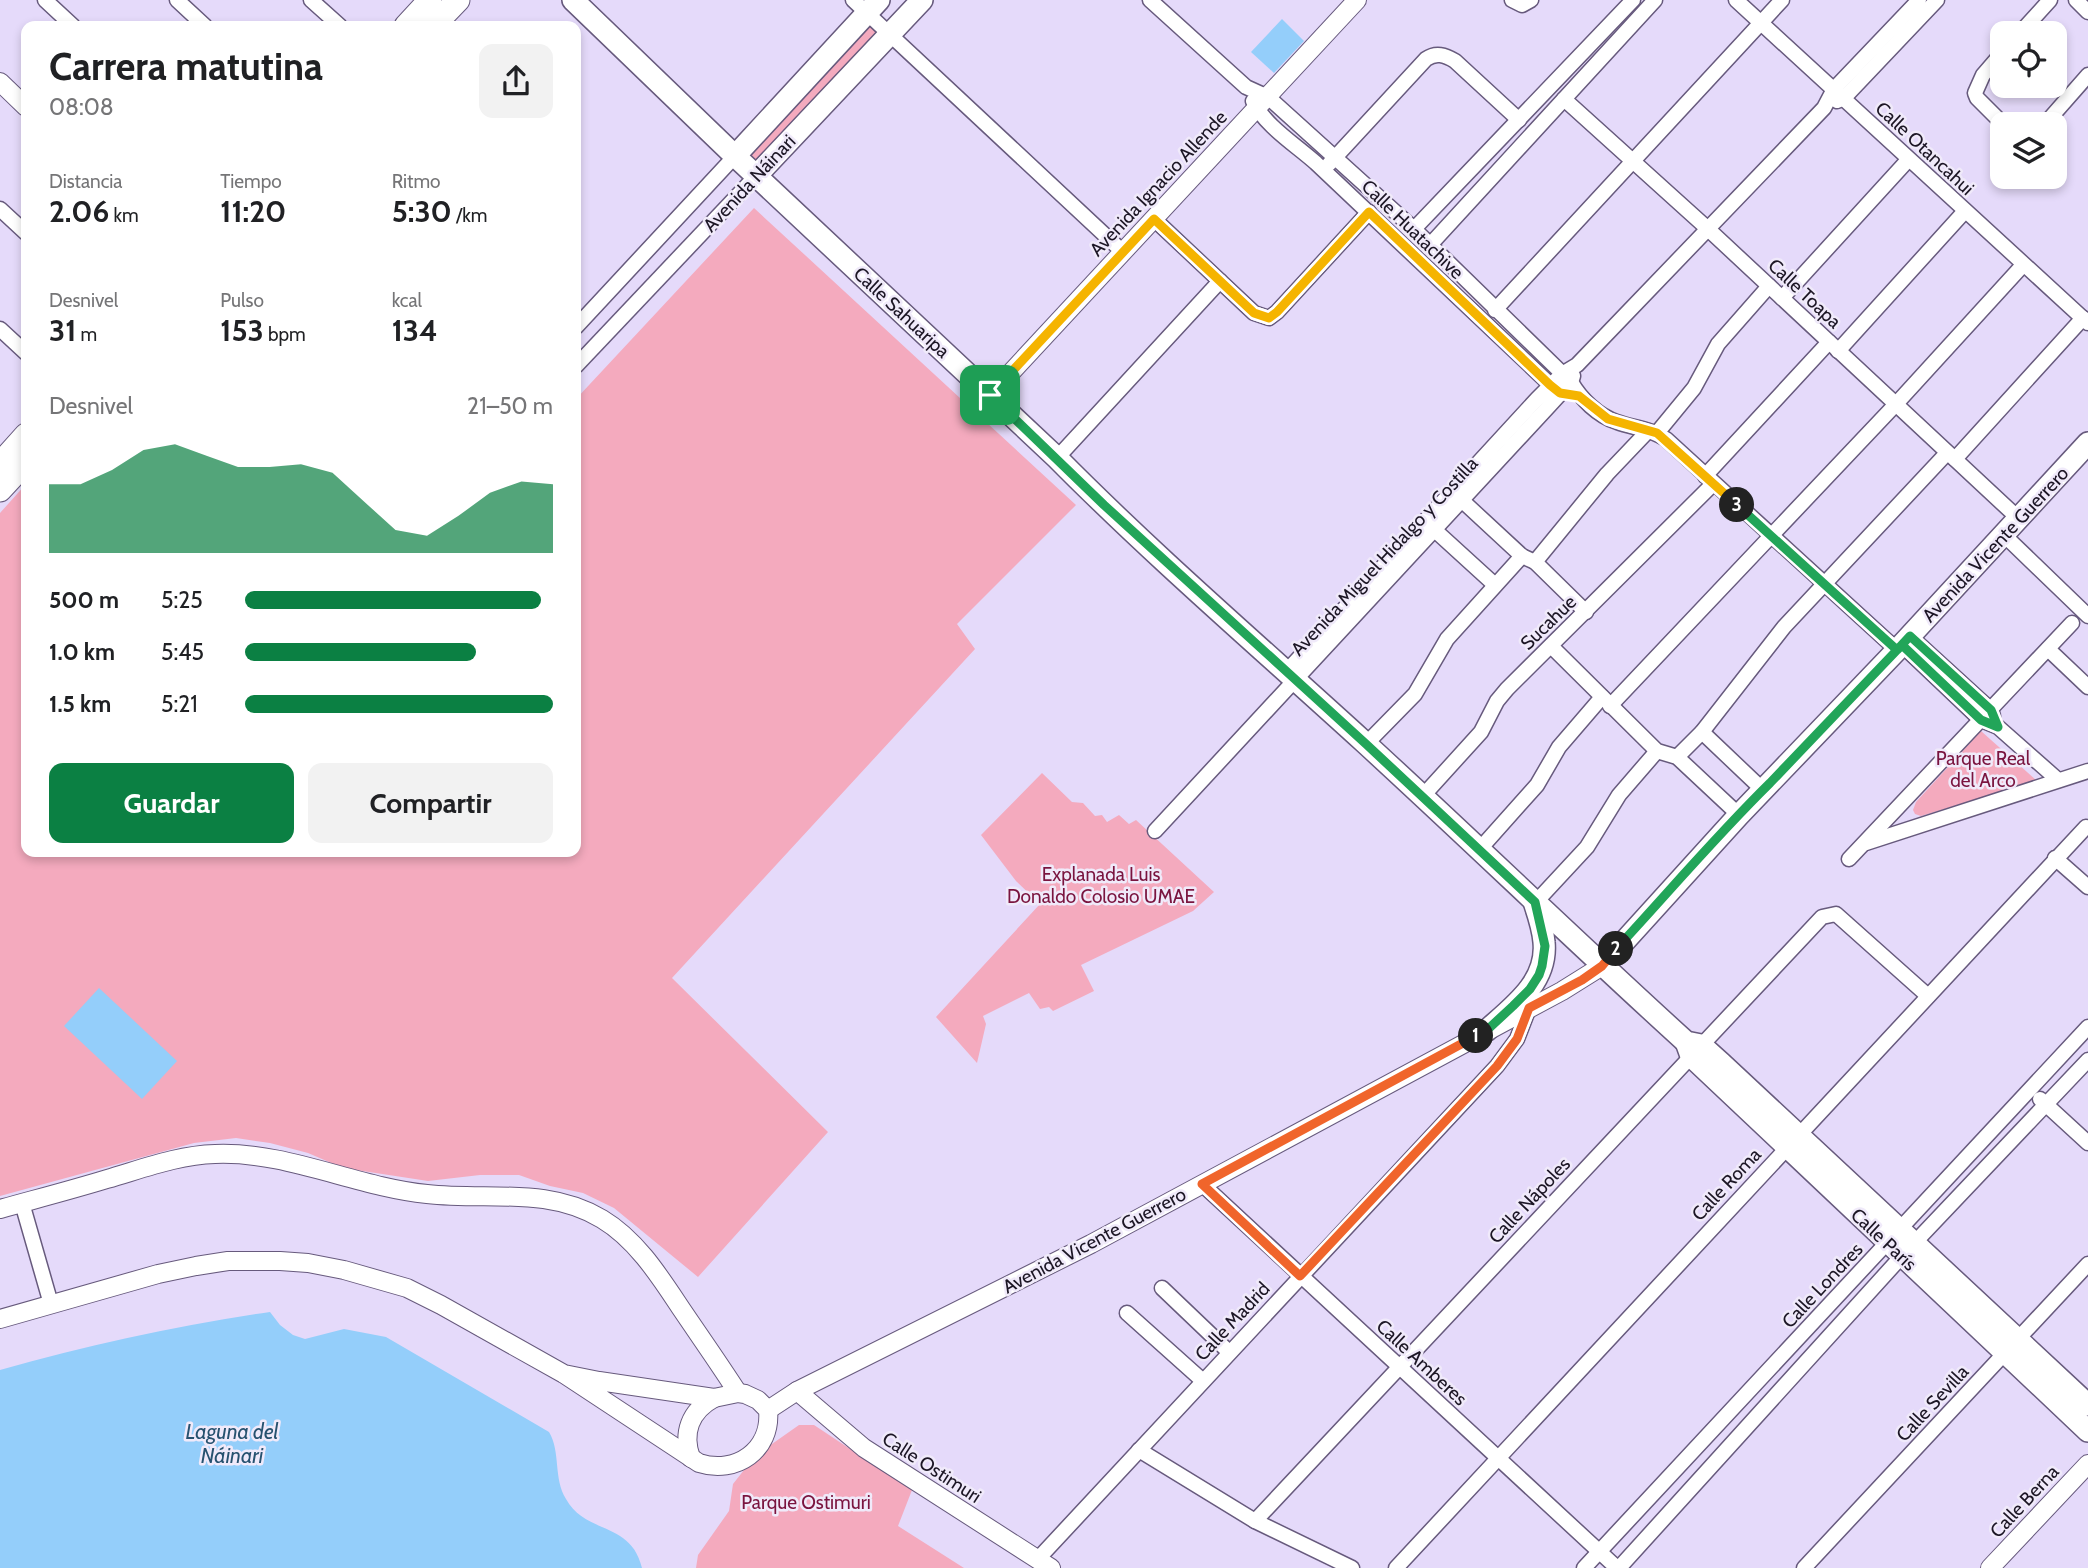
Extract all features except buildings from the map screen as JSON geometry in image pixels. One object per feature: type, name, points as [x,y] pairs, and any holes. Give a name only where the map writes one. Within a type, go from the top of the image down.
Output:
[{"type":"main road","points":[[411,21],[430,0]]},
{"type":"main road","points":[[438,21],[458,0]]},
{"type":"main road","name":"Calle Sahuaripa","points":[[573,0],[734,156],[1057,457],[1104,505],[1366,744],[1602,966]]},
{"type":"main road","name":"Avenida Náinari","points":[[756,176],[922,0]]},
{"type":"main road","name":"Avenida Náinari","points":[[734,156],[867,4]]},
{"type":"main road","points":[[0,490],[10,462],[21,443]]},
{"type":"main road","name":"Avenida Vicente Guerrero","points":[[1602,966],[1763,789],[1903,644],[2088,443]]},
{"type":"main road","points":[[1486,1031],[1530,989],[1542,966],[1543,933],[1535,902]]},
{"type":"main road","name":"Calle París","points":[[1602,966],[1793,1141],[2010,1347],[2088,1431]]},
{"type":"main road","name":"Calle París","points":[[2010,1347],[2088,1405]]},
{"type":"street","points":[[45,0],[68,21]]},
{"type":"street","points":[[177,0],[200,21]]},
{"type":"street","points":[[312,0],[335,21]]},
{"type":"street","name":"Calle Huatachive","points":[[1150,0],[1262,103],[1324,170],[1555,389]]},
{"type":"street","name":"Avenida Ignacio Allende","points":[[990,395],[1357,0]]},
{"type":"street","points":[[1512,0],[1522,5],[1531,0]]},
{"type":"street","points":[[1414,229],[1633,0]]},
{"type":"street","points":[[1430,245],[1655,0]]},
{"type":"street","name":"Calle Otancahui","points":[[1737,0],[2085,321]]},
{"type":"street","points":[[1495,310],[1782,0]]},
{"type":"street","name":"Avenida Miguel Hidalgo y Costilla","points":[[1839,94],[1919,0]]},
{"type":"street","name":"Avenida Miguel Hidalgo y Costilla","points":[[1155,831],[1291,676],[1577,365],[1824,108],[1937,0]]},
{"type":"street","points":[[2031,21],[2050,0]]},
{"type":"street","points":[[2076,0],[2088,12]]},
{"type":"street","points":[[867,4],[890,34],[1123,252]]},
{"type":"street","points":[[1324,170],[1426,59],[1434,55],[1443,55],[1455,61],[1519,120]]},
{"type":"street","points":[[1990,67],[1975,93],[1990,112]]},
{"type":"street","points":[[2056,112],[2088,75]]},
{"type":"street","points":[[0,82],[21,102]]},
{"type":"street","name":"Calle Toapa","points":[[1564,99],[1708,229],[2018,518]]},
{"type":"street","name":"Calle Huatachive","points":[[1262,103],[1335,157],[1414,229],[1566,378],[1579,396]]},
{"type":"street","name":"Avenida Náinari","points":[[581,322],[734,156]]},
{"type":"street","points":[[1782,298],[1908,160]]},
{"type":"street","name":"Avenida Náinari","points":[[581,361],[756,176]]},
{"type":"street","points":[[0,209],[21,228]]},
{"type":"street","name":"Sucahue","points":[[1422,797],[1481,732],[1497,701],[1507,689],[1586,611],[1834,346],[1965,211]]},
{"type":"street","points":[[1154,219],[1254,313],[1269,318],[1369,212]]},
{"type":"street","points":[[1479,850],[1537,785],[1559,747],[1772,536],[2023,265]]},
{"type":"street","points":[[1057,457],[1220,281]]},
{"type":"street","points":[[1366,744],[1415,694],[1447,639],[1495,585],[1528,559],[1607,474],[1694,388],[1718,344],[1769,286]]},
{"type":"street","points":[[1677,757],[1702,732],[1776,636],[2085,321]]},
{"type":"street","points":[[0,329],[21,348]]},
{"type":"street","points":[[1555,389],[1579,396],[1608,419],[1652,432],[1825,585],[1903,644],[2058,780]]},
{"type":"street","points":[[1456,496],[1586,611]]},
{"type":"street","points":[[1429,525],[1495,585]]},
{"type":"street","points":[[2004,535],[2088,616]]},
{"type":"street","points":[[1849,859],[2072,623]]},
{"type":"street","points":[[1551,646],[1657,751],[1677,757],[1739,815]]},
{"type":"street","points":[[2048,649],[2088,687]]},
{"type":"street","points":[[1702,732],[1763,789]]},
{"type":"street","points":[[1535,902],[1587,847],[1619,795],[1657,751]]},
{"type":"street","points":[[1865,843],[2088,771]]},
{"type":"street","name":"Calle Roma","points":[[1396,1568],[2055,858],[2086,828]]},
{"type":"street","points":[[2055,858],[2088,887]]},
{"type":"street","name":"Calle Nápoles","points":[[1255,1521],[1692,1048],[1817,921],[1826,915],[1836,914],[1928,996]]},
{"type":"street","name":"Avenida Vicente Guerrero","points":[[768,1410],[797,1391],[1091,1244],[1582,980],[1602,966]]},
{"type":"street","name":"Calle Madrid","points":[[1044,1564],[1139,1450],[1497,1066],[1517,1039],[1529,1008]]},
{"type":"street","name":"Calle Londres","points":[[1618,1568],[1901,1244],[2030,1090],[2088,1027]]},
{"type":"street","name":"Calle Londres","points":[[1584,1568],[1901,1244],[2046,1105],[2088,1060]]},
{"type":"street","points":[[2030,1090],[2088,1143]]},
{"type":"street","points":[[0,1209],[157,1165],[216,1154],[270,1159],[425,1194],[511,1195],[560,1201],[582,1208],[603,1220],[639,1251],[660,1277],[738,1393]]},
{"type":"street","name":"Calle Amberes","points":[[1202,1184],[1497,1460],[1618,1568]]},
{"type":"street","points":[[22,1203],[51,1304]]},
{"type":"street","points":[[0,1319],[196,1266],[228,1261],[308,1263],[374,1277],[407,1288],[441,1304],[564,1374],[691,1458],[709,1466],[728,1466],[746,1459],[760,1446],[768,1428],[768,1410],[758,1400],[738,1393],[714,1398],[564,1374]]},
{"type":"street","name":"Calle Sevilla","points":[[1804,1568],[2088,1264]]},
{"type":"street","points":[[1162,1288],[1229,1352]]},
{"type":"street","points":[[1127,1313],[1203,1381]]},
{"type":"street","name":"Calle Ostimuri","points":[[797,1391],[864,1448],[1044,1564]]},
{"type":"street","points":[[691,1458],[687,1441],[690,1423],[699,1408],[714,1398]]},
{"type":"street","points":[[1139,1450],[1255,1521],[1352,1568]]},
{"type":"street","name":"Calle Berna","points":[[1990,1568],[2088,1464]]},
{"type":"green space","points":[[872,26],[879,33],[756,167],[746,153],[861,28]]},
{"type":"green space","points":[[754,208],[1076,505],[957,624],[975,649],[672,978],[828,1132],[698,1277],[614,1208],[583,1193],[550,1186],[519,1175],[480,1175],[428,1181],[343,1168],[308,1153],[236,1138],[194,1143],[0,1196],[0,513],[21,490],[21,857],[581,857],[581,394]]},
{"type":"green space","name":"Parque Real del Arco","points":[[1981,731],[2037,781],[1921,816],[1915,814],[1913,810],[1916,802]]},
{"type":"green space","name":"Explanada Luis Donaldo Colosio UMAE","points":[[1042,773],[1072,802],[1083,803],[1095,816],[1102,815],[1107,822],[1119,815],[1129,824],[1136,820],[1214,892],[1193,911],[1081,965],[1094,991],[1053,1011],[1049,1007],[1040,1009],[1029,993],[983,1016],[986,1024],[977,1063],[936,1017],[1040,904],[1016,881],[981,835]]},
{"type":"green space","name":"Parque Ostimuri","points":[[799,1425],[814,1425],[912,1490],[898,1526],[964,1568],[696,1568],[698,1555],[729,1511],[733,1484],[755,1456]]},
{"type":"water","points":[[1282,19],[1304,41],[1274,73],[1251,52]]},
{"type":"water","points":[[99,988],[177,1061],[142,1099],[64,1026]]},
{"type":"water","name":"Laguna del Náinari","points":[[270,1312],[280,1325],[293,1335],[305,1339],[344,1329],[386,1337],[549,1432],[566,1499],[585,1518],[628,1542],[642,1568],[0,1568],[0,1370],[134,1336]]},
{"type":"route","points":[[1369,212],[1550,385],[1560,393],[1579,396],[1608,419],[1657,433],[1666,439],[1897,650],[1910,636],[1991,710],[1998,727],[1981,720],[1902,645],[1763,789],[1602,966],[1582,980],[1529,1008],[1517,1039],[1497,1066],[1300,1276],[1202,1184],[1486,1031],[1530,989],[1539,975],[1545,946],[1535,902],[1104,505],[990,395],[1154,219],[1254,313],[1269,318],[1369,212]]}]
